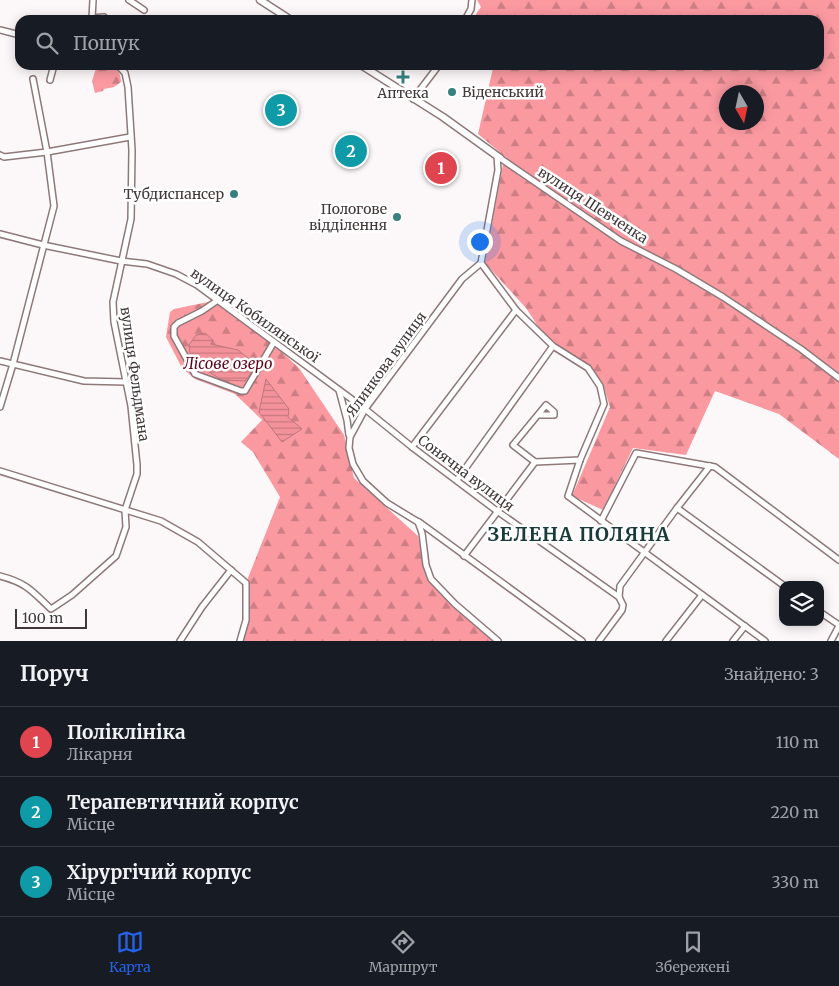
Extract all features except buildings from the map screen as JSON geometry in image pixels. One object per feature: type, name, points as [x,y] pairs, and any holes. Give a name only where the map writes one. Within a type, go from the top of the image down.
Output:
[{"type":"street","points":[[92,15],[93,0]]},
{"type":"street","points":[[130,0],[144,10]]},
{"type":"street","points":[[260,0],[283,15]]},
{"type":"street","points":[[468,15],[471,9],[472,0]]},
{"type":"street","points":[[0,30],[15,34]]},
{"type":"street","points":[[50,80],[53,70]]},
{"type":"street","name":"вулиця Фельдмана","points":[[0,576],[18,580],[31,589],[52,609],[72,595],[116,556],[126,527],[125,510],[137,474],[131,406],[114,322],[113,302],[131,219],[132,150],[128,87],[125,73],[122,70]]},
{"type":"street","name":"вулиця Шевченка","points":[[369,70],[471,135],[499,157],[621,241],[723,297],[801,349],[839,378]]},
{"type":"street","points":[[413,99],[436,70]]},
{"type":"street","points":[[0,407],[54,206],[47,152],[33,79]]},
{"type":"street","points":[[0,155],[4,157],[47,152],[130,137]]},
{"type":"street","points":[[499,157],[481,263],[516,310],[553,346],[588,368],[600,386],[604,404],[580,460],[568,496],[765,641]]},
{"type":"street","name":"вулиця Кобилянської","points":[[0,234],[121,261],[147,264],[176,274],[197,285],[365,409]]},
{"type":"street","name":"Ялинкова вулиця","points":[[481,263],[462,279],[365,409],[350,437],[349,448],[353,464],[363,481],[387,503],[418,522],[582,641]]},
{"type":"street","points":[[218,300],[174,327],[174,336],[195,374],[241,391],[245,390],[274,342]]},
{"type":"street","points":[[412,447],[516,310]]},
{"type":"street","points":[[457,480],[553,346]]},
{"type":"street","points":[[0,361],[84,380],[126,382]]},
{"type":"street","points":[[339,390],[348,420],[350,437]]},
{"type":"street","name":"Сонячна вулиця","points":[[365,409],[497,511],[620,597]]},
{"type":"street","points":[[538,415],[513,445],[535,462],[580,460]]},
{"type":"street","points":[[601,521],[636,453],[715,467],[839,560]]},
{"type":"street","points":[[464,556],[535,462]]},
{"type":"street","points":[[599,641],[622,610],[620,586],[710,466]]},
{"type":"street","points":[[0,471],[161,521],[198,542],[246,583],[246,620],[240,641]]},
{"type":"street","points":[[677,508],[779,582]]},
{"type":"street","points":[[418,522],[422,533],[426,565],[431,578],[455,604],[498,641]]},
{"type":"street","points":[[180,641],[202,607],[231,570]]},
{"type":"street","points":[[666,641],[702,595]]},
{"type":"street","points":[[824,615],[839,626],[831,641]]},
{"type":"street","points":[[733,641],[745,626]]},
{"type":"green space","points":[[477,0],[839,0],[839,459],[779,414],[715,391],[686,455],[633,448],[603,510],[572,496],[610,407],[603,384],[590,368],[543,334],[526,308],[485,263],[503,164],[508,159],[478,134],[493,70],[824,70],[824,15],[475,15],[481,7]]},
{"type":"green space","points":[[95,70],[118,70],[121,82],[114,87],[95,93],[92,81]]},
{"type":"green space","points":[[218,300],[255,327],[299,368],[344,435],[354,478],[418,536],[426,576],[441,595],[494,641],[240,641],[246,620],[246,583],[280,497],[253,452],[241,442],[262,420],[235,394],[195,379],[182,368],[166,337],[170,312],[174,309]]},
{"type":"water","name":"Лісове озеро","points":[[205,333],[213,340],[211,344],[238,350],[257,365],[245,381],[222,380],[191,361],[189,345],[196,335]]},
{"type":"water","points":[[266,379],[289,409],[288,417],[302,429],[282,442],[259,412]]},
{"type":"place","name":"Аптека","points":[[403,77]]},
{"type":"place","name":"Віденський","points":[[452,92]]},
{"type":"place","name":"Хірургічий корпус","points":[[281,110]]},
{"type":"place","name":"Терапевтичний корпус","points":[[351,151]]},
{"type":"place","name":"Поліклініка","points":[[441,168]]},
{"type":"place","name":"Тубдиспансер","points":[[234,194]]},
{"type":"place","name":"Пологове відділення","points":[[397,217]]},
{"type":"district","name":"ЗЕЛЕНА ПОЛЯНА","points":[[579,534]]}]
